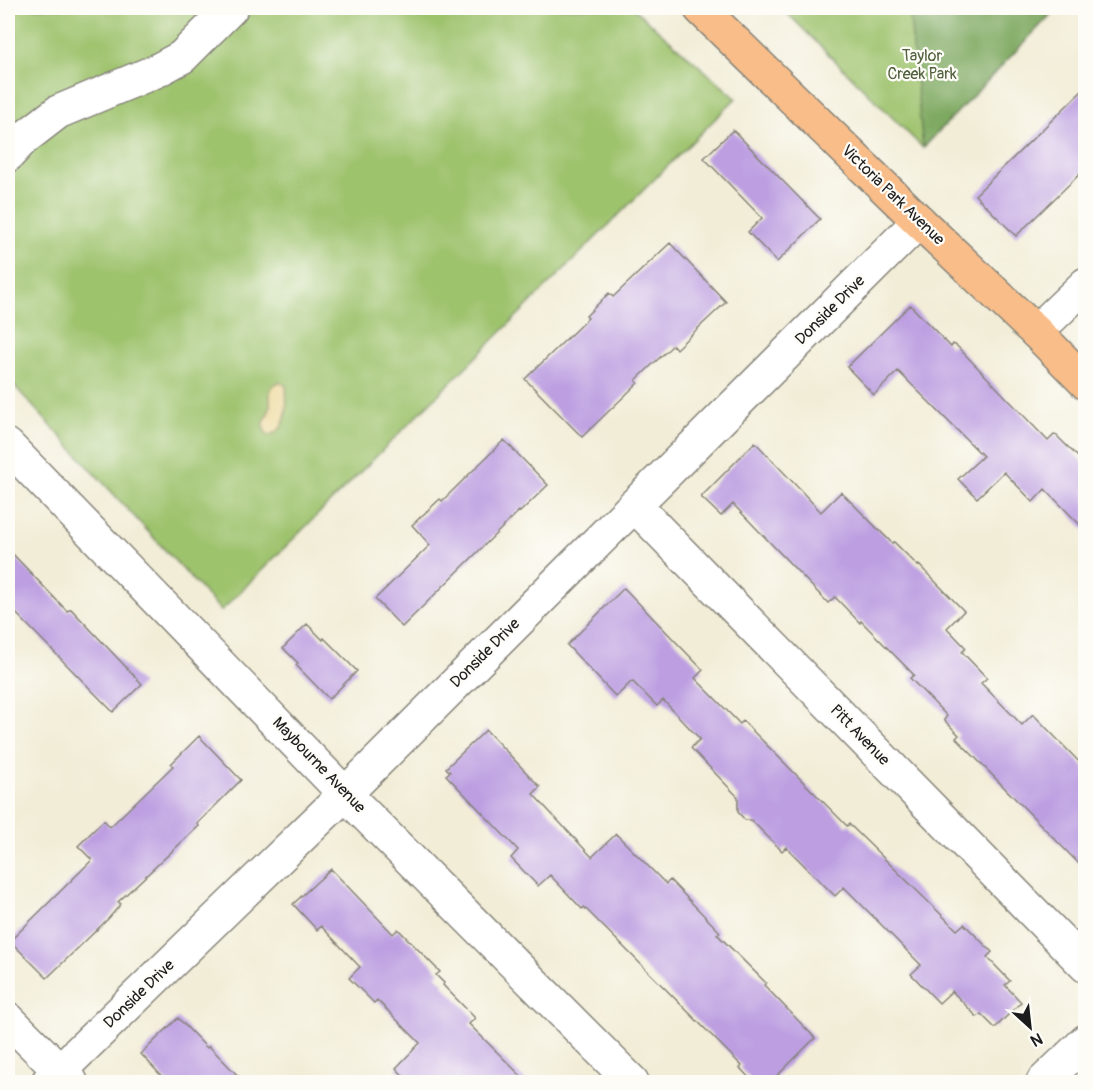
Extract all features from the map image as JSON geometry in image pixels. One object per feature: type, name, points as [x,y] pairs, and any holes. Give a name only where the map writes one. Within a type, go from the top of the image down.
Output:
[{"type":"main road","name":"Victoria Park Avenue","points":[[700,8],[1086,383]]},
{"type":"street","points":[[8,155],[22,139],[58,112],[156,71],[182,57],[231,8]]},
{"type":"street","name":"Donside Drive","points":[[59,1079],[919,221]]},
{"type":"street","points":[[1036,332],[1086,284]]},
{"type":"street","name":"Maybourne Avenue","points":[[8,446],[345,794],[632,1083]]},
{"type":"street","name":"Pitt Avenue","points":[[634,505],[1086,966]]},
{"type":"street","points":[[8,1019],[59,1079]]},
{"type":"street","points":[[1043,1083],[1086,1041]]},
{"type":"green space","points":[[8,8],[633,8],[736,98],[221,611],[8,379]]},
{"type":"green space","name":"Taylor Creek Park","points":[[782,8],[1057,8],[923,148]]},
{"type":"green space","points":[[909,8],[1057,8],[923,148]]},
{"type":"sand","points":[[280,382],[286,386],[286,415],[280,428],[268,435],[264,425],[270,407],[270,392],[273,386]]},
{"type":"building","points":[[1086,87],[1086,168],[1016,236],[975,195]]},
{"type":"building","points":[[733,130],[820,219],[777,262],[748,232],[762,218],[704,158]]},
{"type":"building","points":[[670,243],[726,302],[676,349],[673,345],[636,380],[638,383],[582,437],[525,379],[588,318],[586,316],[609,293],[613,297]]},
{"type":"building","points":[[910,305],[951,347],[953,344],[957,346],[1048,441],[1055,434],[1086,465],[1086,531],[1045,489],[1033,502],[1004,472],[977,498],[958,479],[983,456],[898,371],[874,395],[847,367]]},
{"type":"building","points":[[504,440],[548,485],[402,627],[375,599],[430,545],[412,525],[440,499],[442,501]]},
{"type":"building","points":[[755,442],[821,512],[841,492],[892,543],[894,542],[919,565],[964,611],[947,628],[966,648],[962,652],[987,678],[981,683],[1022,725],[1033,714],[1086,769],[1086,871],[956,738],[959,735],[944,720],[947,716],[910,678],[914,675],[861,621],[860,623],[835,597],[828,603],[733,504],[721,516],[701,497]]},
{"type":"building","points":[[8,549],[67,611],[71,609],[142,684],[113,712],[8,605]]},
{"type":"building","points":[[624,588],[703,670],[695,678],[740,724],[743,721],[847,826],[849,824],[957,930],[964,924],[992,952],[987,957],[1010,981],[1005,985],[1021,1002],[995,1028],[981,1014],[977,1017],[952,991],[939,1003],[911,974],[921,965],[844,887],[835,896],[786,847],[782,851],[751,820],[745,820],[738,812],[738,797],[691,748],[700,739],[663,700],[657,706],[632,681],[616,697],[567,645]]},
{"type":"building","points":[[307,624],[357,671],[329,699],[283,648]]},
{"type":"building","points":[[486,730],[540,787],[533,794],[592,857],[616,834],[666,884],[670,880],[720,932],[717,934],[766,983],[764,985],[815,1038],[770,1083],[754,1083],[740,1068],[742,1066],[550,875],[538,886],[511,858],[518,850],[446,775],[450,772],[446,768]]},
{"type":"building","points":[[199,736],[241,780],[197,824],[199,826],[118,902],[121,904],[108,919],[47,978],[10,941],[92,860],[78,846],[104,820],[110,827],[173,766],[171,764]]},
{"type":"building","points":[[331,869],[393,934],[398,929],[440,972],[436,975],[444,983],[443,985],[475,1018],[469,1024],[528,1083],[410,1083],[396,1068],[420,1043],[377,1000],[374,1003],[349,978],[360,967],[321,926],[317,930],[293,904]]},
{"type":"building","points":[[178,1018],[245,1083],[168,1083],[141,1054]]}]
